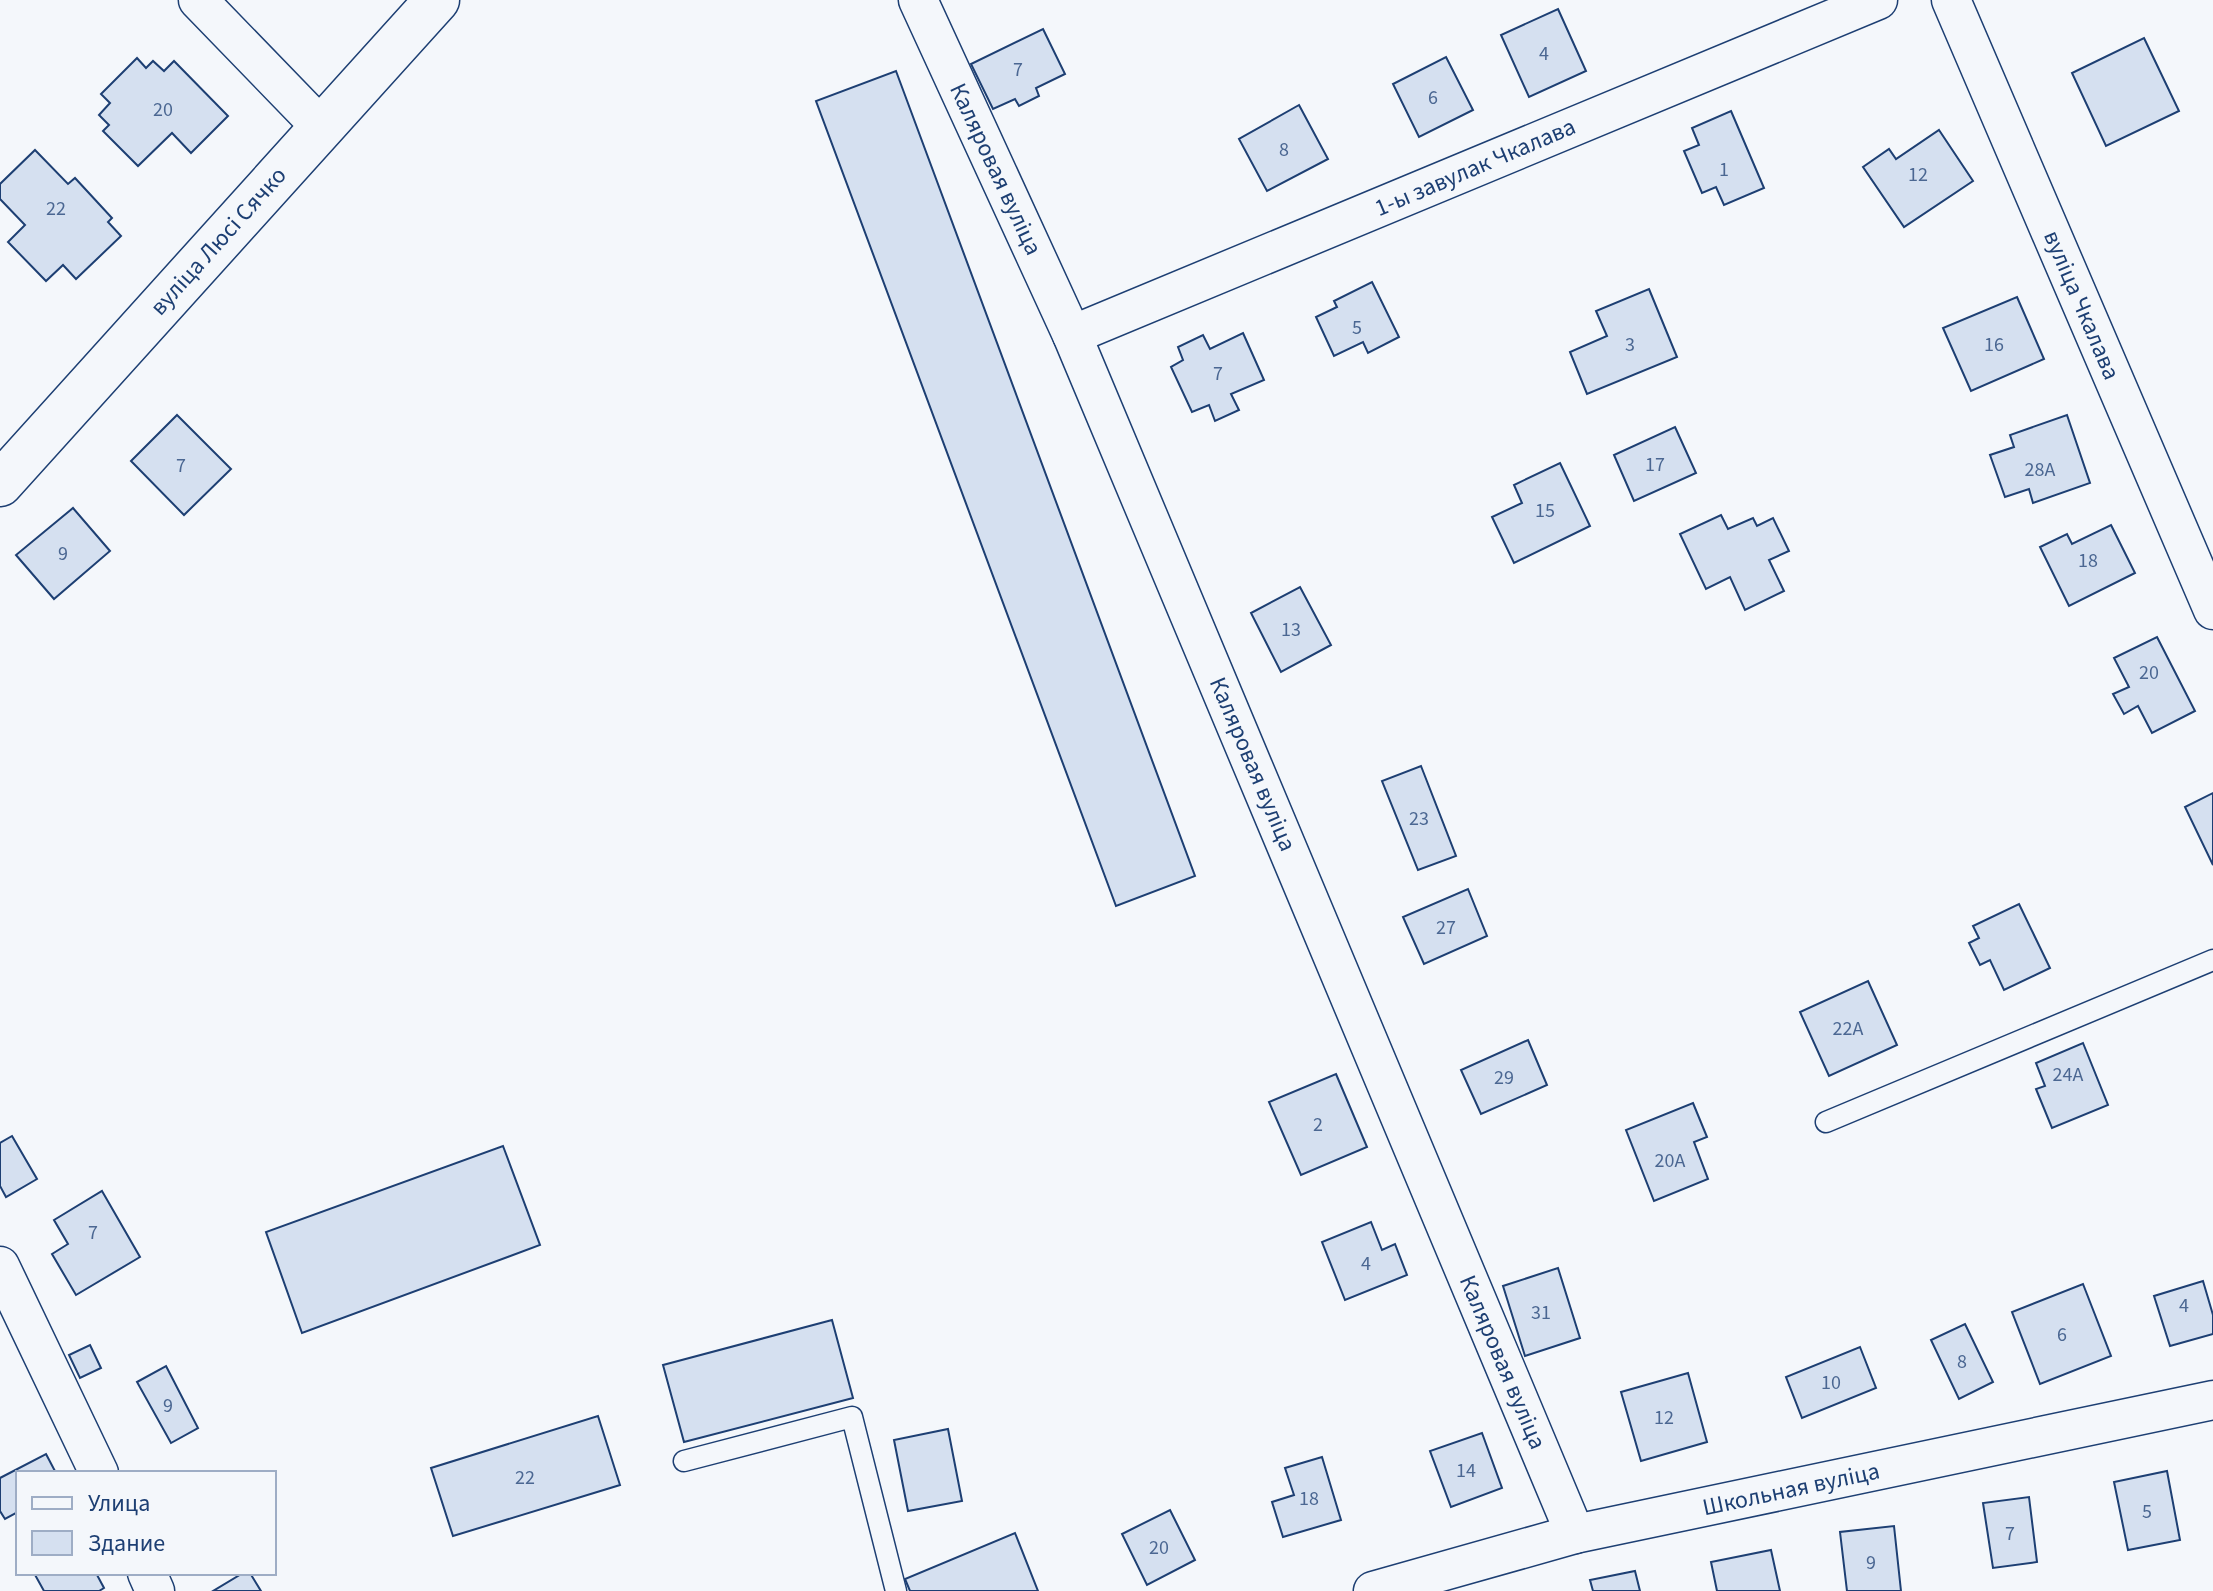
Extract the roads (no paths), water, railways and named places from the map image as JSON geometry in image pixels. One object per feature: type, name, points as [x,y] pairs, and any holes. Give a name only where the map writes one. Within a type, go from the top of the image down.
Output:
[{"type":"main road","name":"вуліца Люсі Сячко","points":[[0,484],[437,0]]},
{"type":"street","points":[[198,0],[321,127]]},
{"type":"street","name":"Каляровая вуліца","points":[[918,0],[1072,335],[1575,1534]]},
{"type":"street","name":"1-ы завулак Чкалава","points":[[1072,335],[1878,0]]},
{"type":"street","name":"вуліца Чкалава","points":[[1951,0],[2213,610]]},
{"type":"street","points":[[0,1266],[98,1471]]},
{"type":"street","name":"Школьная вуліца","points":[[1373,1591],[1575,1534],[2213,1400]]},
{"type":"lane","points":[[1826,1122],[2213,960]]},
{"type":"lane","points":[[684,1461],[852,1417],[896,1591]]}]
